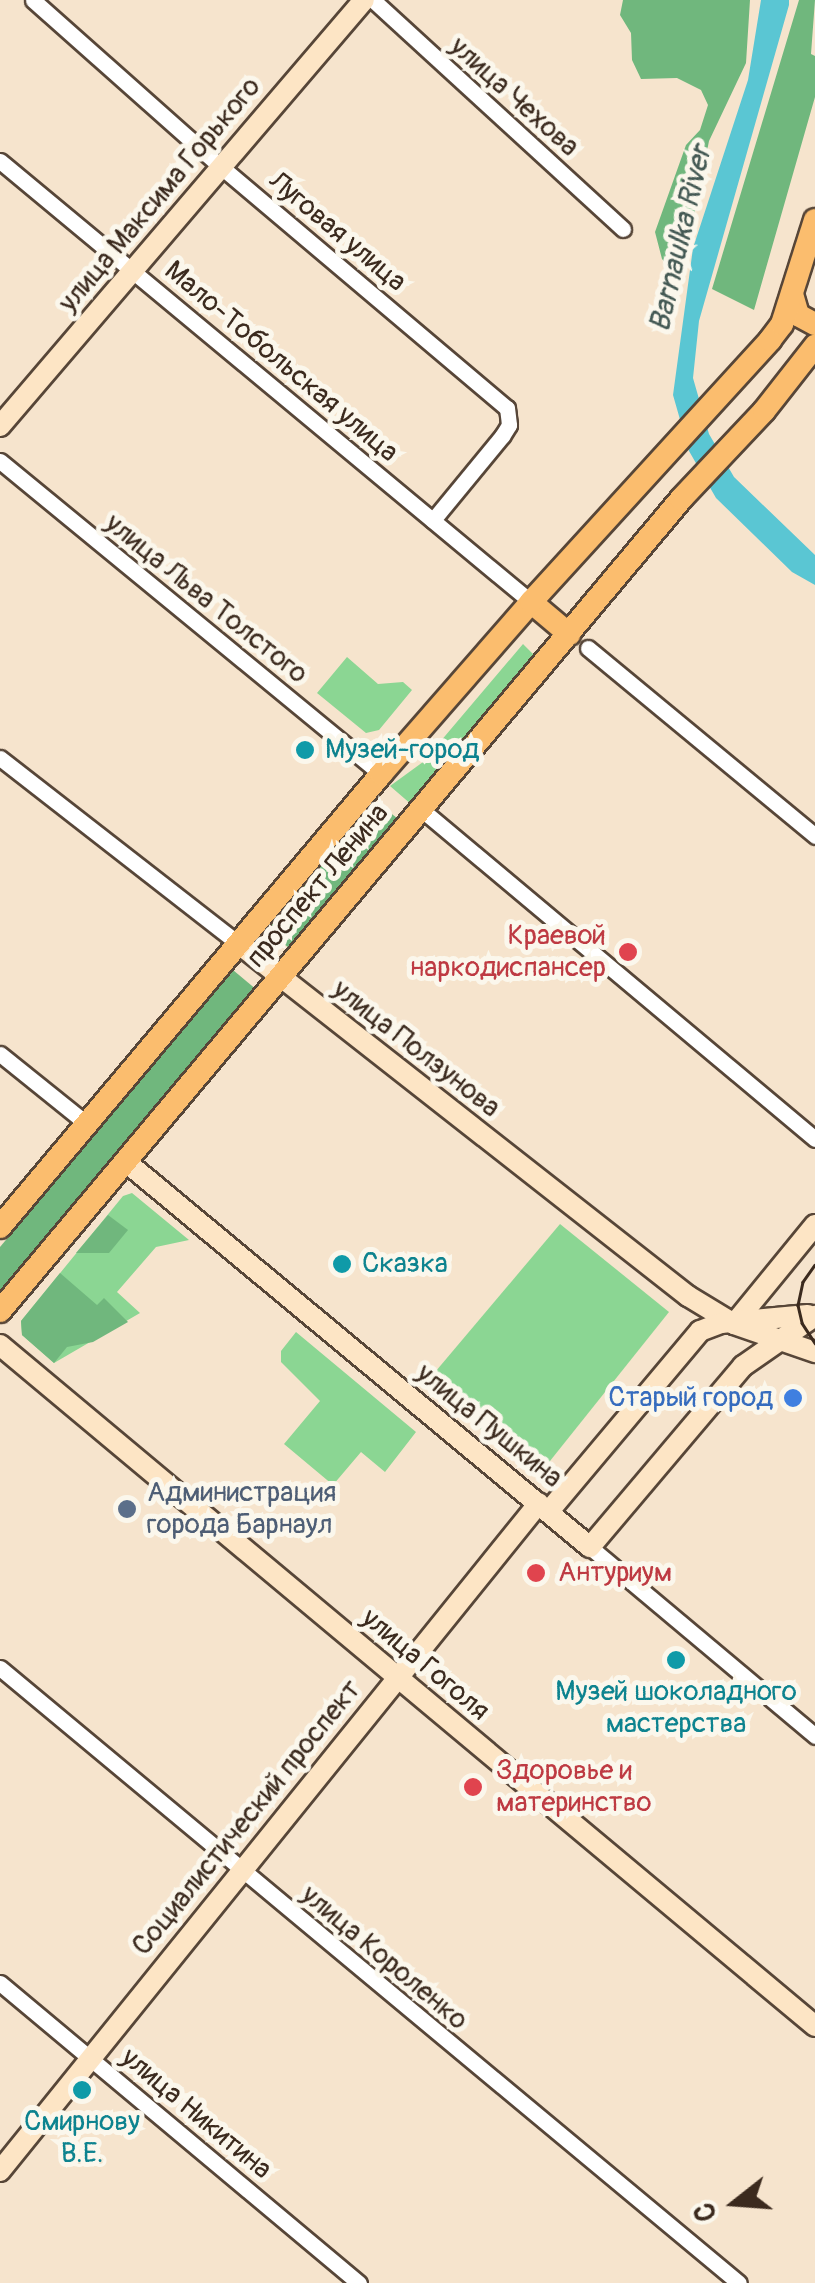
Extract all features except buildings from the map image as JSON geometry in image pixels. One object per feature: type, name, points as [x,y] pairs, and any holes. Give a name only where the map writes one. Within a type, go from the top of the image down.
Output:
[{"type":"main road","name":"проспект Ленина","points":[[0,1227],[381,774],[782,324],[815,220]]},
{"type":"main road","points":[[792,294],[798,314],[815,324]]},
{"type":"main road","name":"проспект Ленина","points":[[0,1312],[421,809],[578,641],[681,499],[764,411],[815,346]]},
{"type":"main road","points":[[531,602],[578,641]]},
{"type":"street","name":"Луговая улица","points":[[33,0],[220,166],[507,408],[508,425],[502,436],[433,520]]},
{"type":"street","name":"улица Максима Горького","points":[[0,426],[364,0]]},
{"type":"street","name":"улица Чехова","points":[[373,0],[623,229]]},
{"type":"street","name":"Мало-Тобольская улица","points":[[0,161],[531,602]]},
{"type":"street","name":"улица Льва Толстого","points":[[0,461],[381,774]]},
{"type":"street","points":[[578,641],[815,836]]},
{"type":"street","name":"улица Ползунова","points":[[0,758],[688,1296],[734,1324],[815,1352]]},
{"type":"street","points":[[421,809],[815,1138]]},
{"type":"street","points":[[0,1054],[88,1124]]},
{"type":"street","name":"улица Пушкина","points":[[126,1162],[815,1736]]},
{"type":"street","name":"Социалистический проспект","points":[[0,2171],[396,1677],[700,1331],[721,1323],[734,1324],[815,1225]]},
{"type":"street","points":[[743,1366],[744,1340],[734,1324],[815,1315]]},
{"type":"street","points":[[590,1547],[743,1366],[815,1315]]},
{"type":"street","name":"улица Гоголя","points":[[0,1344],[815,2026]]},
{"type":"street","name":"улица Короленко","points":[[0,1668],[738,2283]]},
{"type":"street","name":"улица Никитина","points":[[0,1983],[359,2283]]},
{"type":"green space","points":[[623,0],[750,0],[746,63],[709,141],[689,241],[670,269],[662,259],[655,232],[686,145],[700,130],[708,105],[701,90],[677,78],[641,79],[632,60],[631,33],[620,15]]},
{"type":"green space","points":[[799,0],[815,0],[811,54],[815,56],[815,97],[754,310],[712,289]]},
{"type":"green space","points":[[523,644],[535,656],[412,805],[390,786],[423,762]]},
{"type":"green space","points":[[347,657],[378,684],[403,682],[412,690],[379,730],[366,733],[317,693]]},
{"type":"green space","points":[[375,801],[397,818],[289,948],[267,930]]},
{"type":"green space","points":[[233,970],[257,990],[0,1295],[0,1247]]},
{"type":"green space","points":[[132,1193],[189,1240],[156,1247],[117,1292],[140,1313],[54,1363],[22,1335],[21,1321],[123,1196]]},
{"type":"green space","points":[[108,1215],[128,1230],[109,1253],[76,1253]]},
{"type":"green space","points":[[560,1224],[669,1312],[538,1476],[425,1384]]},
{"type":"green space","points":[[60,1273],[97,1305],[104,1298],[128,1322],[93,1342],[67,1347],[54,1363],[22,1335],[21,1321]]},
{"type":"green space","points":[[296,1332],[416,1432],[385,1472],[361,1452],[333,1485],[284,1444],[320,1401],[281,1362],[281,1351]]},
{"type":"water","points":[[761,0],[789,0],[789,5],[699,321],[693,378],[709,434],[734,477],[815,555],[815,585],[792,572],[716,498],[689,451],[673,395],[693,248],[748,80]]},
{"type":"tram line","points":[[815,1265],[803,1282],[798,1305],[802,1323],[815,1343]]},
{"type":"place","name":"Музей-город","points":[[305,750]]},
{"type":"place","name":"Краевой наркодиспансер","points":[[628,952]]},
{"type":"place","name":"Сказка","points":[[342,1264]]},
{"type":"place","name":"Старый город","points":[[793,1398]]},
{"type":"place","name":"Администрация города Барнаул","points":[[127,1509]]},
{"type":"place","name":"Антуриум","points":[[536,1573]]},
{"type":"place","name":"Музей шоколадного мастерства","points":[[676,1660]]},
{"type":"place","name":"Здоровье и материнство","points":[[473,1787]]},
{"type":"place","name":"Смирнову В.Е.","points":[[82,2090]]},
{"type":"water label","name":"Barnaulka River","points":[[681,239]]}]
